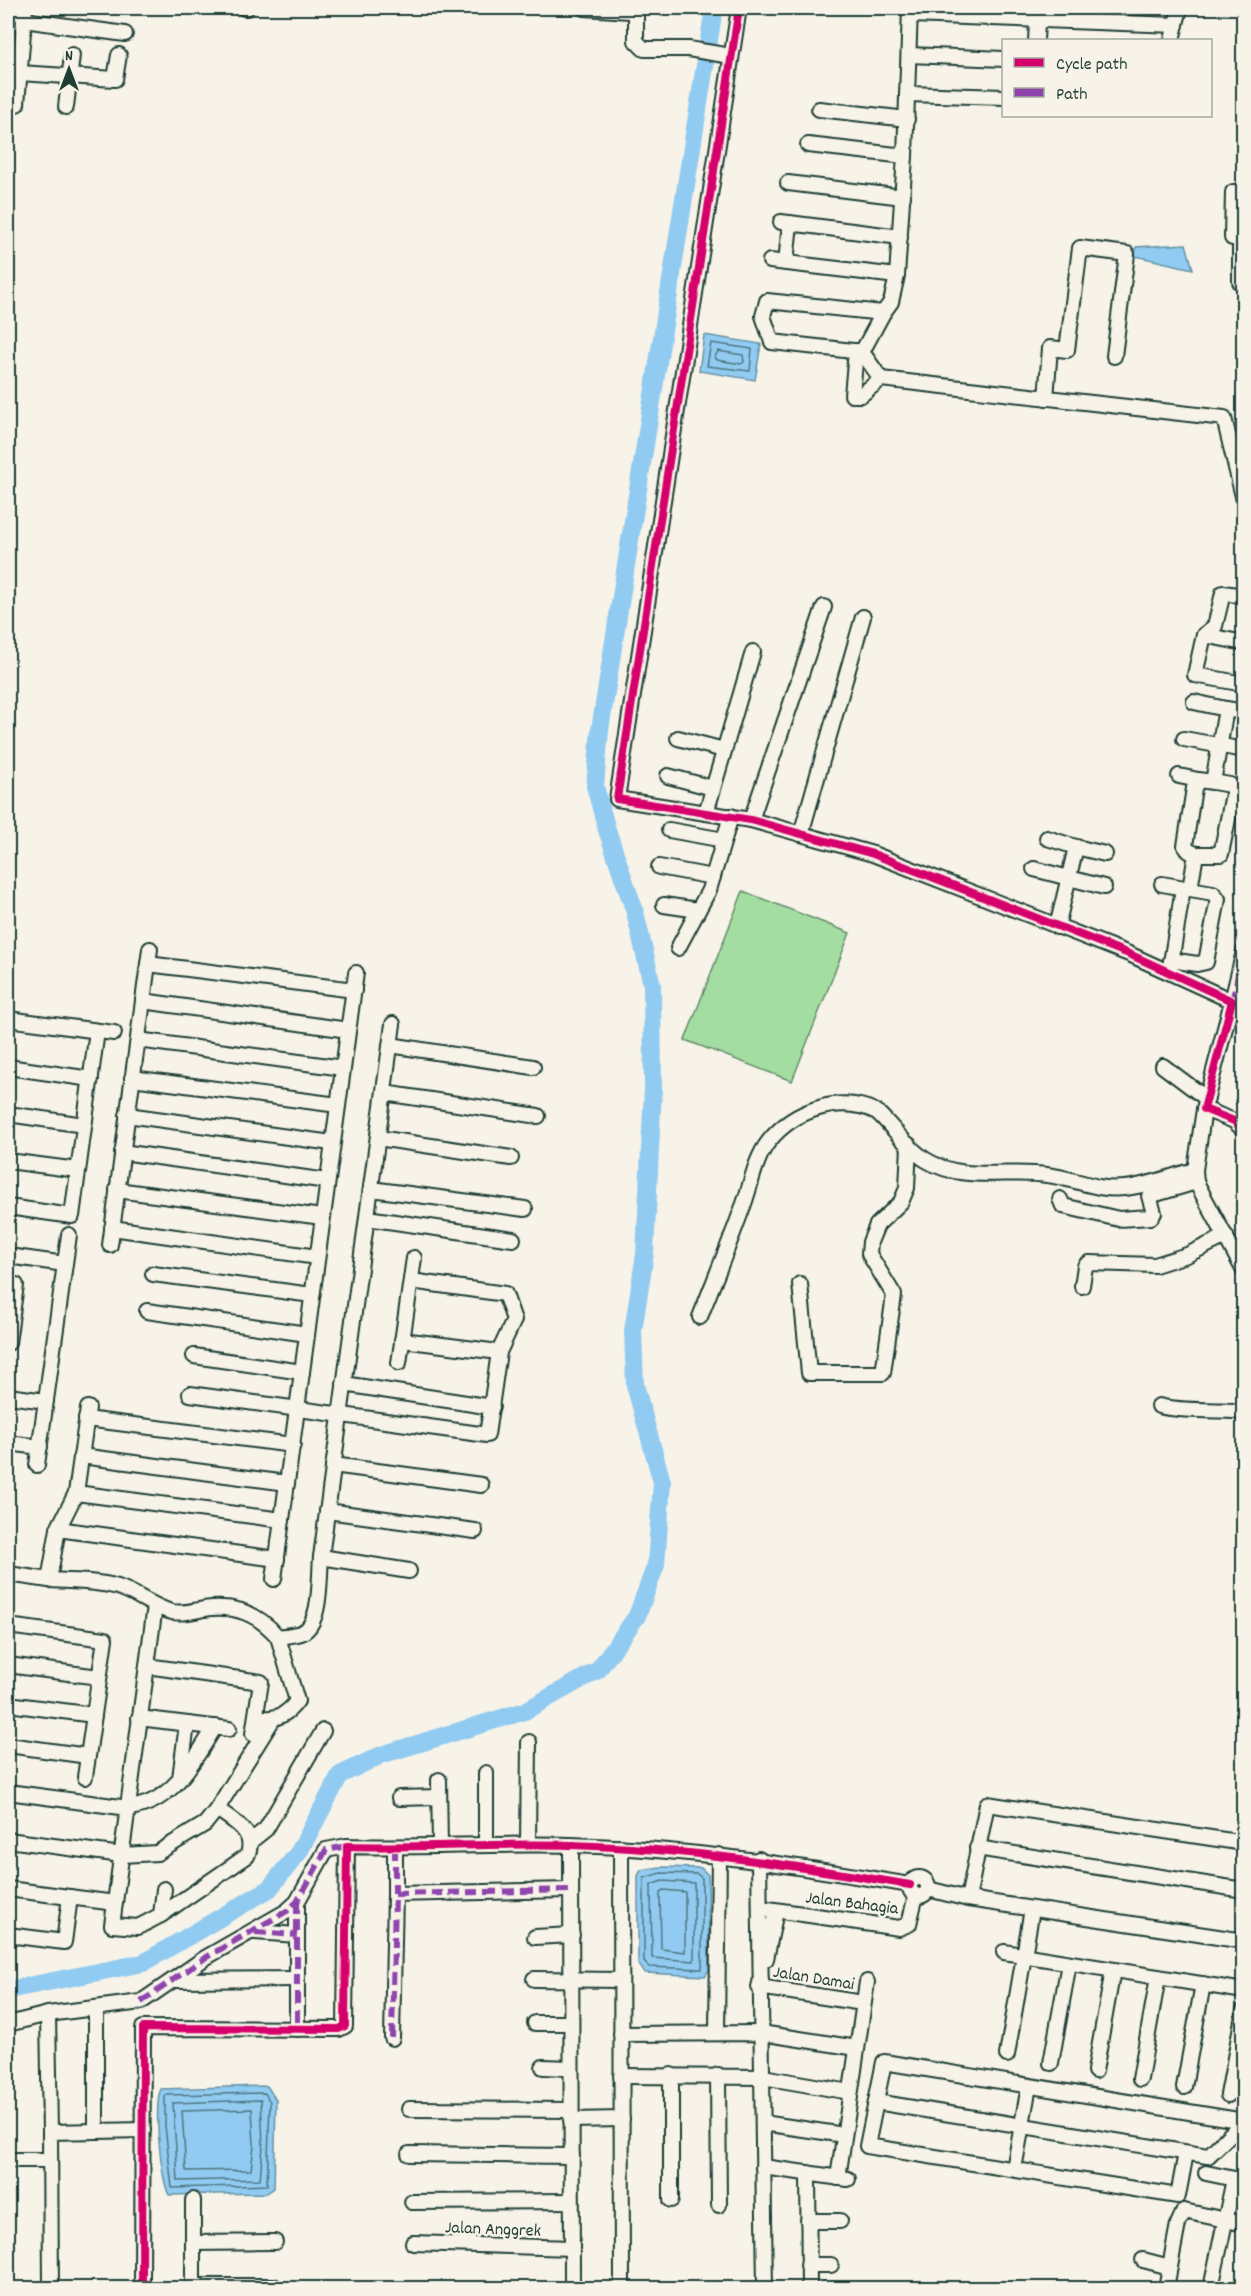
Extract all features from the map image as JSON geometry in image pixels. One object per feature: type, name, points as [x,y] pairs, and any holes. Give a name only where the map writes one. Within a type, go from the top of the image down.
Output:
[{"type":"street","points":[[584,8],[630,11],[636,14],[636,41],[644,49],[688,49],[727,55]]},
{"type":"street","points":[[739,8],[727,55],[616,796],[621,801],[751,820],[873,854],[1057,927],[1129,954],[1170,966],[1232,1001]]},
{"type":"street","points":[[1172,39],[1180,8]]},
{"type":"street","points":[[881,379],[861,396],[852,395],[858,354],[891,302],[897,276],[907,118],[910,11],[1037,14],[1176,25]]},
{"type":"street","points":[[8,12],[125,34]]},
{"type":"street","points":[[17,104],[24,14]]},
{"type":"street","points":[[1036,39],[1037,14]]},
{"type":"street","points":[[66,106],[72,55]]},
{"type":"street","points":[[19,73],[116,78],[118,55]]},
{"type":"street","points":[[909,55],[1002,59]]},
{"type":"street","points":[[908,93],[1002,97]]},
{"type":"street","points":[[819,109],[907,118]]},
{"type":"street","points":[[808,145],[905,156]]},
{"type":"street","points":[[788,183],[903,197]]},
{"type":"street","points":[[1240,282],[1242,238],[1232,238],[1233,192],[1244,192]]},
{"type":"street","points":[[786,263],[786,222],[900,237]]},
{"type":"street","points":[[1050,398],[1058,349],[1067,350],[1080,248],[1127,254],[1114,356]]},
{"type":"street","points":[[770,261],[897,276]]},
{"type":"street","points":[[883,313],[767,301],[763,315],[772,342],[858,354],[881,379],[1224,418],[1244,501]]},
{"type":"street","points":[[767,348],[858,354]]},
{"type":"street","points":[[1223,593],[1244,585]]},
{"type":"street","points":[[1223,593],[1244,596]]},
{"type":"street","points":[[1223,593],[1215,626],[1204,635],[1195,675],[1244,684]]},
{"type":"street","points":[[751,820],[824,607]]},
{"type":"street","points":[[801,834],[863,616]]},
{"type":"street","points":[[1204,635],[1244,643]]},
{"type":"street","points":[[706,813],[753,651]]},
{"type":"street","points":[[1194,702],[1244,712]]},
{"type":"street","points":[[1214,782],[1226,709]]},
{"type":"street","points":[[678,738],[724,750]]},
{"type":"street","points":[[1184,739],[1244,750]]},
{"type":"street","points":[[668,776],[713,788]]},
{"type":"street","points":[[1179,776],[1238,787],[1221,854],[1196,854],[1185,846],[1194,788],[1198,780]]},
{"type":"street","points":[[678,948],[713,877],[731,816]]},
{"type":"street","points":[[669,830],[724,840]]},
{"type":"street","points":[[1047,838],[1105,854]]},
{"type":"street","points":[[1057,927],[1076,847]]},
{"type":"street","points":[[1170,966],[1186,889],[1196,854]]},
{"type":"street","points":[[659,867],[713,877]]},
{"type":"street","points":[[1034,869],[1068,880],[1104,887]]},
{"type":"street","points":[[1162,885],[1213,893],[1218,899],[1206,962],[1170,966]]},
{"type":"street","points":[[664,905],[698,910]]},
{"type":"street","points":[[110,1245],[150,949]]},
{"type":"street","points":[[1244,951],[1205,1104],[1196,1176],[1234,1241],[1244,1271]]},
{"type":"street","points":[[148,964],[354,990]]},
{"type":"street","points":[[274,1579],[356,973]]},
{"type":"street","points":[[143,1001],[348,1030]]},
{"type":"street","points":[[8,1019],[114,1033]]},
{"type":"street","points":[[278,1637],[303,1632],[312,1624],[317,1613],[321,1557],[393,1024]]},
{"type":"street","points":[[8,1207],[72,1216],[97,1031]]},
{"type":"street","points":[[138,1040],[343,1068]]},
{"type":"street","points":[[390,1045],[533,1067]]},
{"type":"street","points":[[1163,1066],[1205,1104],[1234,1120],[1244,1130]]},
{"type":"street","points":[[8,1067],[91,1079]]},
{"type":"street","points":[[132,1078],[338,1105]]},
{"type":"street","points":[[384,1094],[538,1116]]},
{"type":"street","points":[[700,1317],[743,1207],[752,1174],[768,1142],[789,1121],[818,1107],[846,1104],[867,1107],[878,1112],[926,1160],[956,1173],[1051,1175],[1095,1188],[1123,1188],[1196,1176]]},
{"type":"street","points":[[8,1114],[84,1125]]},
{"type":"street","points":[[127,1114],[332,1143]]},
{"type":"street","points":[[378,1138],[512,1158]]},
{"type":"street","points":[[800,1284],[809,1373],[883,1373],[894,1295],[869,1254],[870,1242],[877,1225],[902,1202],[908,1188],[909,1145]]},
{"type":"street","points":[[122,1152],[327,1180]]},
{"type":"street","points":[[8,1161],[78,1170]]},
{"type":"street","points":[[1060,1199],[1063,1206],[1119,1219],[1151,1217],[1154,1213],[1149,1196],[1196,1176]]},
{"type":"street","points":[[371,1189],[525,1209]]},
{"type":"street","points":[[117,1190],[322,1217]]},
{"type":"street","points":[[367,1218],[513,1239]]},
{"type":"street","points":[[112,1228],[317,1257]]},
{"type":"street","points":[[37,1465],[69,1235]]},
{"type":"street","points":[[1082,1286],[1085,1266],[1089,1263],[1155,1265],[1234,1241]]},
{"type":"street","points":[[8,1256],[65,1264]]},
{"type":"street","points":[[399,1363],[414,1258]]},
{"type":"street","points":[[153,1274],[312,1295]]},
{"type":"street","points":[[190,1394],[487,1435],[499,1352],[514,1320],[505,1294],[411,1281]]},
{"type":"street","points":[[8,1343],[10,1302],[16,1284]]},
{"type":"street","points":[[147,1311],[307,1334]]},
{"type":"street","points":[[402,1340],[499,1352]]},
{"type":"street","points":[[194,1356],[303,1372]]},
{"type":"street","points":[[344,1384],[492,1407]]},
{"type":"street","points":[[8,1396],[46,1401]]},
{"type":"street","points":[[1159,1406],[1181,1411],[1205,1409],[1244,1412]]},
{"type":"street","points":[[49,1580],[58,1529],[76,1493],[87,1413],[293,1445]]},
{"type":"street","points":[[8,1443],[40,1447]]},
{"type":"street","points":[[81,1456],[287,1483]]},
{"type":"street","points":[[333,1465],[481,1485]]},
{"type":"street","points":[[76,1493],[282,1520]]},
{"type":"street","points":[[327,1511],[475,1531]]},
{"type":"street","points":[[58,1529],[276,1559]]},
{"type":"street","points":[[321,1557],[408,1571]]},
{"type":"street","points":[[8,1574],[116,1587],[137,1594],[155,1606],[174,1612],[219,1608],[239,1610],[254,1615],[267,1624],[278,1637],[297,1701],[284,1714],[273,1719],[256,1717]]},
{"type":"street","points":[[155,1606],[112,1925],[138,1927],[161,1915],[247,1856],[250,1841],[266,1829],[323,1731]]},
{"type":"street","points":[[8,1626],[105,1639],[85,1777]]},
{"type":"street","points":[[8,1665],[99,1677]]},
{"type":"street","points":[[147,1666],[261,1682],[253,1734]]},
{"type":"street","points":[[8,1704],[94,1715]]},
{"type":"street","points":[[8,1792],[128,1808],[148,1803],[179,1783],[222,1728],[139,1718]]},
{"type":"street","points":[[8,1840],[122,1855],[157,1853],[205,1824],[217,1809],[273,1719]]},
{"type":"street","points":[[179,1783],[187,1724]]},
{"type":"street","points":[[528,1844],[529,1742]]},
{"type":"street","points":[[8,1745],[88,1756]]},
{"type":"street","points":[[486,1773],[486,1844]]},
{"type":"street","points":[[439,1780],[440,1846]]},
{"type":"street","points":[[399,1798],[440,1797]]},
{"type":"street","points":[[968,1899],[987,1804],[1244,1843]]},
{"type":"street","points":[[217,1809],[240,1826],[250,1841]]},
{"type":"street","points":[[571,1845],[572,2289]]},
{"type":"street","points":[[8,2024],[48,2014],[141,2002],[205,1958],[255,1932],[297,1902],[326,1850],[346,1846],[571,1845],[759,1859],[968,1899],[1244,1941]]},
{"type":"street","points":[[142,2028],[339,2029],[347,2023],[346,1846]]},
{"type":"street","points":[[392,2038],[395,1847]]},
{"type":"street","points":[[621,1847],[622,2289]]},
{"type":"street","points":[[977,1848],[1244,1890]]},
{"type":"street","points":[[717,2032],[719,1855]]},
{"type":"street","points":[[759,1859],[765,2289]]},
{"type":"street","points":[[8,1888],[115,1903]]},
{"type":"street","points":[[161,1915],[164,1889]]},
{"type":"street","points":[[395,1894],[570,1890]]},
{"type":"street","name":"Jalan Bahagia","points":[[760,1907],[899,1928],[909,1924],[918,1890]]},
{"type":"street","points":[[8,1935],[64,1942],[70,1897]]},
{"type":"street","points":[[297,1902],[295,1979],[297,2029]]},
{"type":"street","points":[[1007,2055],[1032,1909]]},
{"type":"street","points":[[759,1987],[776,1911]]},
{"type":"street","points":[[255,1932],[297,1935]]},
{"type":"street","points":[[535,1937],[572,1935]]},
{"type":"street","points":[[1004,1952],[1244,1991]]},
{"type":"street","points":[[1051,2063],[1069,1963]]},
{"type":"street","points":[[1095,2071],[1113,1970]]},
{"type":"street","points":[[1140,2079],[1158,1977]]},
{"type":"street","points":[[176,1980],[295,1979]]},
{"type":"street","points":[[534,1979],[620,1980]]},
{"type":"street","points":[[763,2167],[843,2178],[844,2135],[867,1982]]},
{"type":"street","points":[[1184,2087],[1203,1984]]},
{"type":"street","name":"Jalan Damai","points":[[759,1987],[863,2003]]},
{"type":"street","points":[[141,2002],[142,2289]]},
{"type":"street","points":[[96,2008],[96,2131]]},
{"type":"street","points":[[1228,2095],[1244,2010]]},
{"type":"street","points":[[48,2014],[51,2289]]},
{"type":"street","points":[[535,2023],[572,2023]]},
{"type":"street","points":[[621,2034],[761,2033],[857,2048]]},
{"type":"street","points":[[1186,2153],[1178,2196],[867,2146],[884,2062],[1244,2121]]},
{"type":"street","points":[[543,2067],[572,2068]]},
{"type":"street","points":[[671,2075],[671,2200]]},
{"type":"street","points":[[718,2075],[719,2205]]},
{"type":"street","points":[[621,2076],[763,2077],[850,2092]]},
{"type":"street","points":[[1014,2169],[1029,2086]]},
{"type":"street","points":[[876,2102],[1208,2156],[1244,2121]]},
{"type":"street","points":[[409,2109],[622,2119]]},
{"type":"street","points":[[763,2122],[844,2135]]},
{"type":"street","points":[[50,2132],[143,2130]]},
{"type":"street","points":[[409,2154],[572,2156]]},
{"type":"street","points":[[8,2160],[50,2160]]},
{"type":"street","points":[[808,2173],[808,2289]]},
{"type":"street","points":[[1206,2173],[1239,2180],[1226,2220],[1211,2289]]},
{"type":"street","points":[[193,2200],[193,2287],[274,2286]]},
{"type":"street","points":[[412,2202],[571,2201]]},
{"type":"street","points":[[1166,2289],[1178,2224],[1184,2211],[1244,2224]]},
{"type":"street","points":[[808,2221],[840,2221]]},
{"type":"street","points":[[193,2243],[275,2242]]},
{"type":"street","name":"Jalan Anggrek","points":[[412,2243],[572,2248]]},
{"type":"street","points":[[1143,2260],[1170,2267]]},
{"type":"street","points":[[808,2265],[831,2265]]},
{"type":"green space","points":[[743,891],[850,933],[792,1081],[685,1040]]},
{"type":"water","points":[[1186,244],[1193,269],[1135,256],[1136,247]]},
{"type":"water","points":[[704,335],[761,344],[755,380],[699,371]]},
{"type":"water","points":[[661,1867],[701,1868],[708,1875],[709,1970],[705,1976],[645,1973],[638,1964],[638,1876],[641,1870]]},
{"type":"water","points":[[267,2086],[276,2100],[274,2188],[267,2193],[169,2195],[163,2174],[159,2142],[158,2110],[161,2089]]},
{"type":"waterway","points":[[8,1990],[143,1963],[269,1889],[299,1852],[340,1775],[381,1755],[525,1711],[598,1670],[637,1616],[656,1565],[662,1482],[635,1385],[633,1331],[645,1254],[653,1088],[652,985],[635,912],[607,830],[595,786],[600,730],[714,8]]},
{"type":"marked path","points":[[1232,1001],[1244,951]]},
{"type":"marked path","points":[[141,2002],[205,1958],[287,1911],[297,1902],[326,1850],[347,1846]]},
{"type":"marked path","points":[[395,1847],[395,1894]]},
{"type":"marked path","points":[[392,2038],[395,1894],[570,1890]]},
{"type":"marked path","points":[[297,1902],[297,2029]]},
{"type":"marked path","points":[[255,1932],[297,1935]]},
{"type":"cycle path","points":[[739,8],[617,799],[751,820],[873,854],[1129,954],[1232,1001],[1204,1109],[1234,1121],[1244,1130]]},
{"type":"cycle path","points":[[142,2288],[143,2028],[339,2029],[345,2026],[347,1846],[613,1847],[741,1859],[910,1885]]}]
